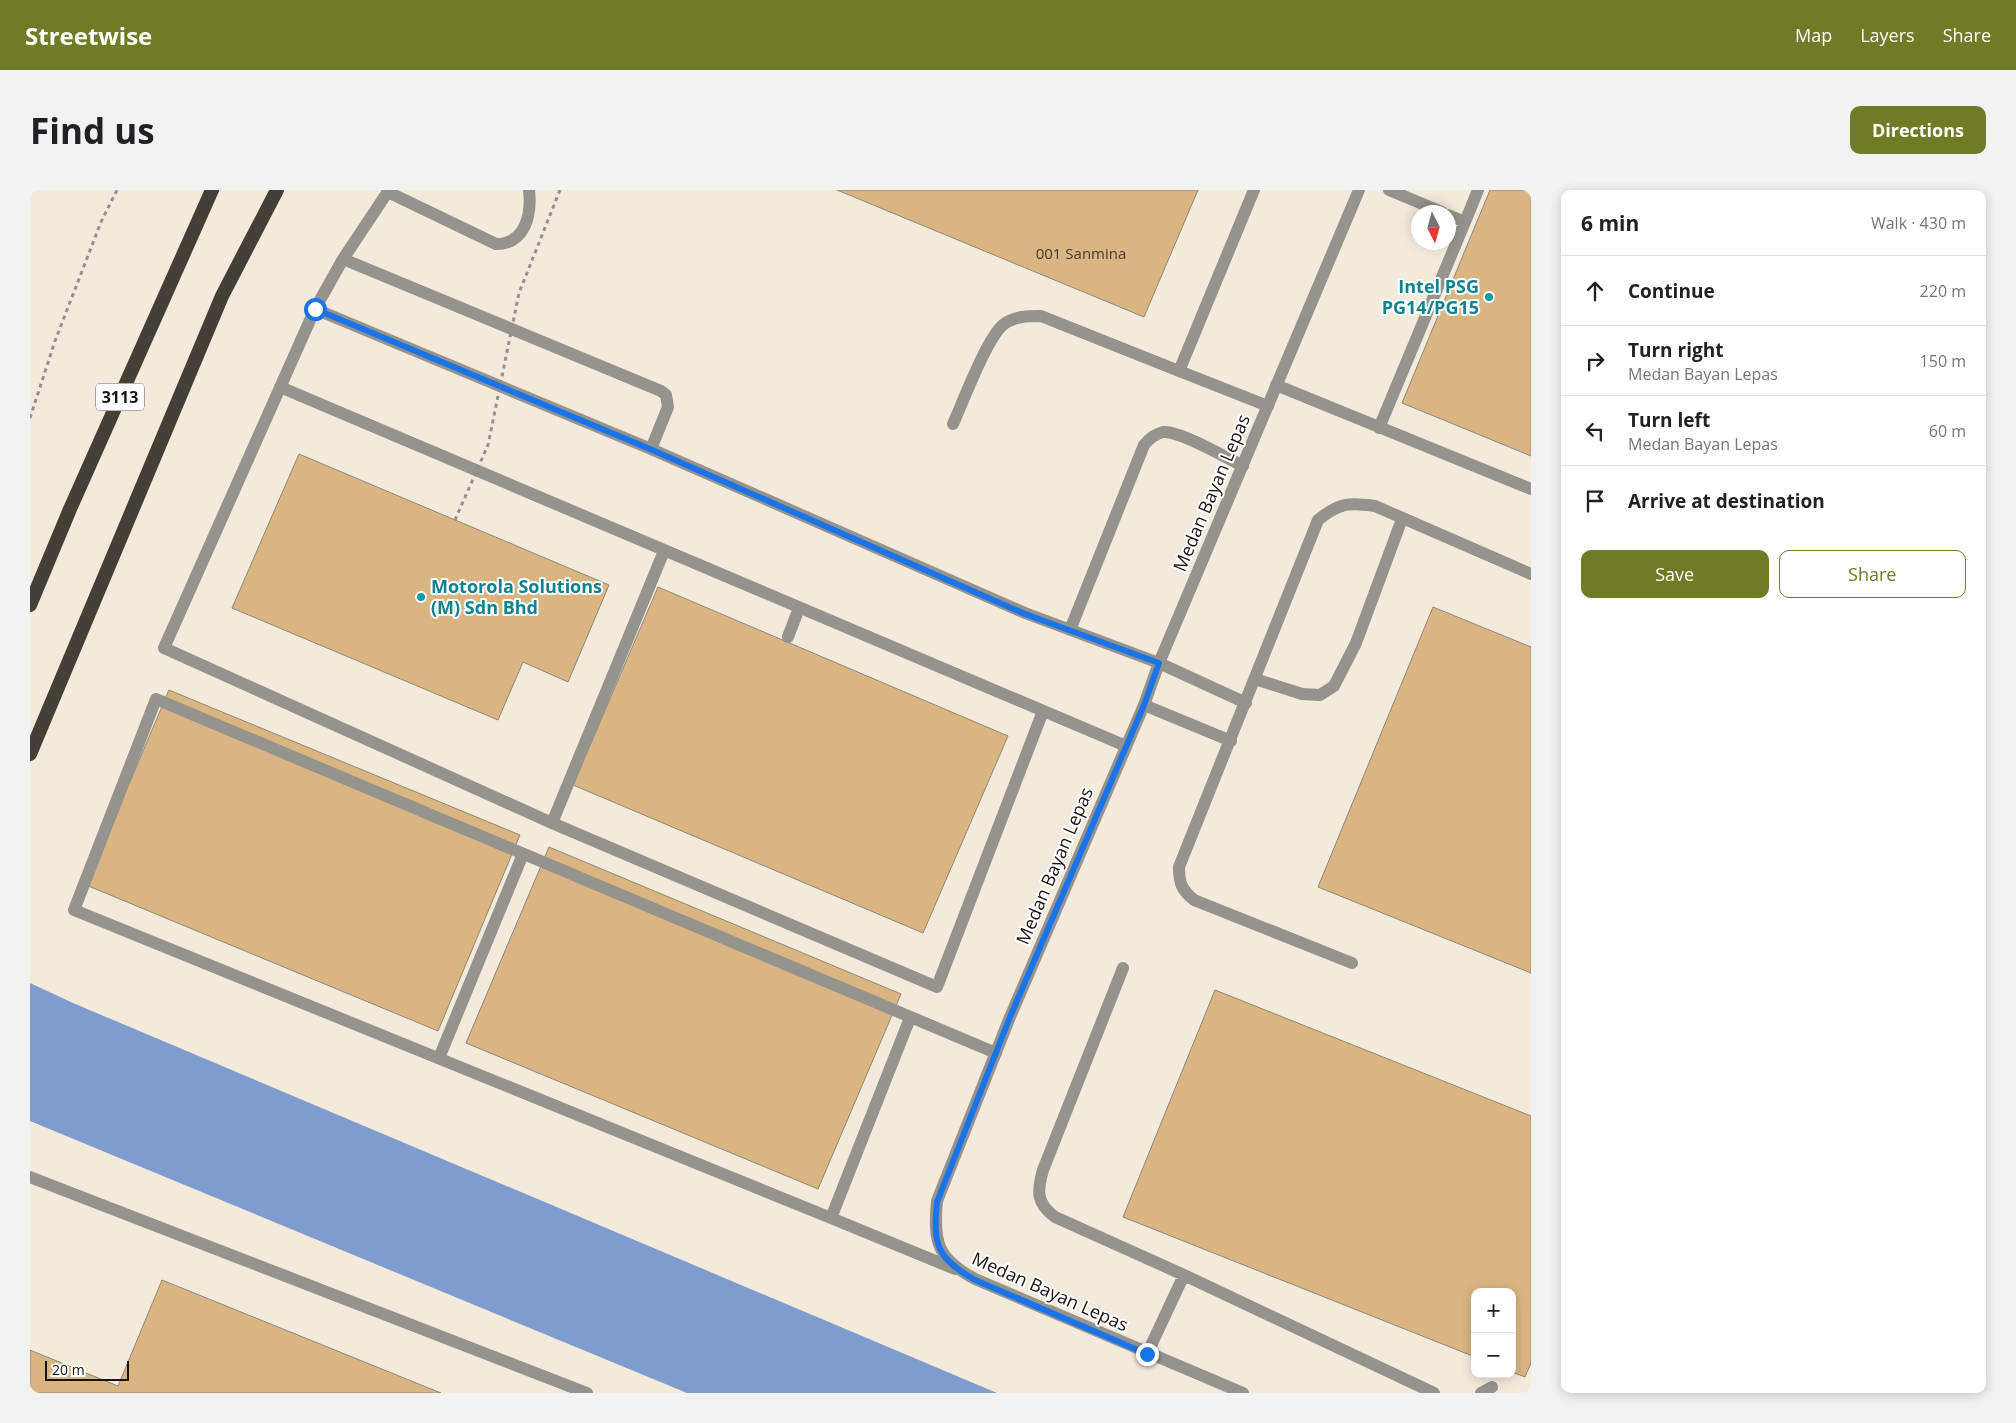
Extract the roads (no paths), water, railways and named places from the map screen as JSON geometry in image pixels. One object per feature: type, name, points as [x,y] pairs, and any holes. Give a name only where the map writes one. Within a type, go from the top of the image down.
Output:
[{"type":"highway","name":"3113","points":[[30,605],[70,509],[212,190]]},
{"type":"highway","points":[[30,754],[222,296],[277,190]]},
{"type":"street","points":[[529,190],[528,221],[516,239],[506,244],[496,244],[389,191],[343,260],[315,309],[164,648],[552,824],[938,987],[1043,711]]},
{"type":"street","points":[[1179,371],[1254,190]]},
{"type":"street","name":"Medan Bayan Lepas","points":[[1242,1393],[975,1280],[955,1268],[939,1250],[935,1225],[937,1202],[996,1053],[1359,190]]},
{"type":"street","points":[[1389,190],[1425,205]]},
{"type":"street","points":[[1379,428],[1478,190]]},
{"type":"street","points":[[1456,218],[1465,222]]},
{"type":"street","points":[[343,260],[661,391],[666,395],[668,407],[650,449]]},
{"type":"street","points":[[315,309],[650,449],[1025,614],[1159,663],[1246,703]]},
{"type":"street","points":[[953,424],[994,336],[1004,324],[1023,316],[1042,316],[1268,406]]},
{"type":"street","points":[[1276,385],[1531,489]]},
{"type":"street","points":[[280,387],[1126,746]]},
{"type":"street","points":[[1070,630],[1144,445],[1152,437],[1164,432],[1185,438],[1243,466]]},
{"type":"street","points":[[1352,963],[1194,900],[1183,891],[1179,881],[1179,867],[1318,520],[1333,508],[1353,503],[1374,506],[1531,574]]},
{"type":"street","points":[[1255,679],[1302,694],[1320,695],[1334,686],[1356,643],[1402,519]]},
{"type":"street","points":[[552,824],[664,551]]},
{"type":"street","points":[[788,637],[799,608]]},
{"type":"street","points":[[955,1268],[74,910],[156,699],[996,1053]]},
{"type":"street","points":[[1144,705],[1231,741]]},
{"type":"street","points":[[439,1058],[523,854]]},
{"type":"street","points":[[1123,968],[1043,1170],[1039,1185],[1040,1198],[1044,1209],[1054,1217],[1184,1275],[1434,1393]]},
{"type":"street","points":[[831,1218],[910,1018]]},
{"type":"street","points":[[30,1178],[587,1393]]},
{"type":"street","points":[[1147,1354],[1184,1275]]},
{"type":"water","points":[[30,983],[73,1003],[997,1393],[687,1393],[30,1121]]},
{"type":"place","name":"Intel PSG PG14/PG15","points":[[1489,297]]},
{"type":"place","name":"Motorola Solutions (M) Sdn Bhd","points":[[421,597]]}]
